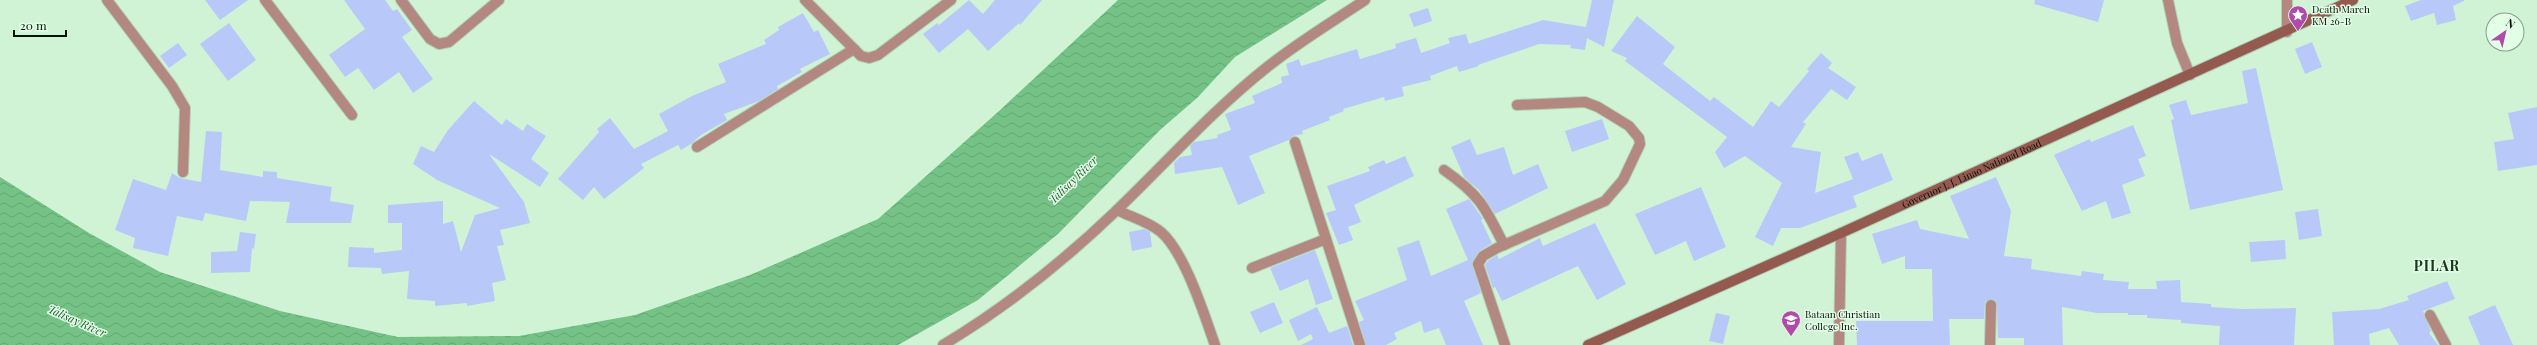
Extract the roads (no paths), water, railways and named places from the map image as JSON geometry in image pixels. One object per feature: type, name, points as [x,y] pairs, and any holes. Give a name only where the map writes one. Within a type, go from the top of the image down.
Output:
[{"type":"main road","name":"Governor J. J. Linao National Road","points":[[1588,345],[1842,234],[2353,0]]},
{"type":"street","points":[[107,0],[172,86],[185,108],[183,172]]},
{"type":"street","points":[[265,0],[352,115]]},
{"type":"street","points":[[401,0],[430,39],[439,44],[449,42],[499,0]]},
{"type":"street","points":[[806,0],[860,56],[869,58],[878,55],[951,0]]},
{"type":"street","points":[[943,345],[1014,298],[1061,261],[1117,210],[1172,153],[1265,68],[1365,0]]},
{"type":"street","points":[[2168,0],[2177,43],[2190,75]]},
{"type":"street","points":[[2286,32],[2288,0]]},
{"type":"street","points":[[697,147],[854,49]]},
{"type":"street","points":[[1505,345],[1478,264],[1483,256],[1504,245],[1605,201],[1623,180],[1640,144],[1639,138],[1629,126],[1598,107],[1585,102],[1517,105]]},
{"type":"street","points":[[1295,142],[1360,345]]},
{"type":"street","points":[[1444,170],[1469,188],[1480,199],[1504,245]]},
{"type":"street","points":[[1117,210],[1151,226],[1169,240],[1197,298],[1215,345]]},
{"type":"street","points":[[1839,345],[1842,234]]},
{"type":"street","points":[[1252,268],[1326,239]]},
{"type":"street","points":[[1990,345],[1991,305]]},
{"type":"street","points":[[2430,315],[2446,345]]},
{"type":"water","name":"Talisay River","points":[[1118,0],[1327,0],[1235,57],[1197,98],[1160,130],[1059,233],[978,300],[898,345],[0,345],[0,177],[89,233],[160,272],[280,311],[398,337],[519,336],[635,315],[750,275],[878,219],[999,111]]},
{"type":"place","name":"Death March KM 26-B","points":[[2298,32]]},
{"type":"place","name":"Bataan Christian College Inc.","points":[[1791,337]]},
{"type":"district","name":"PILAR","points":[[2437,266]]}]
